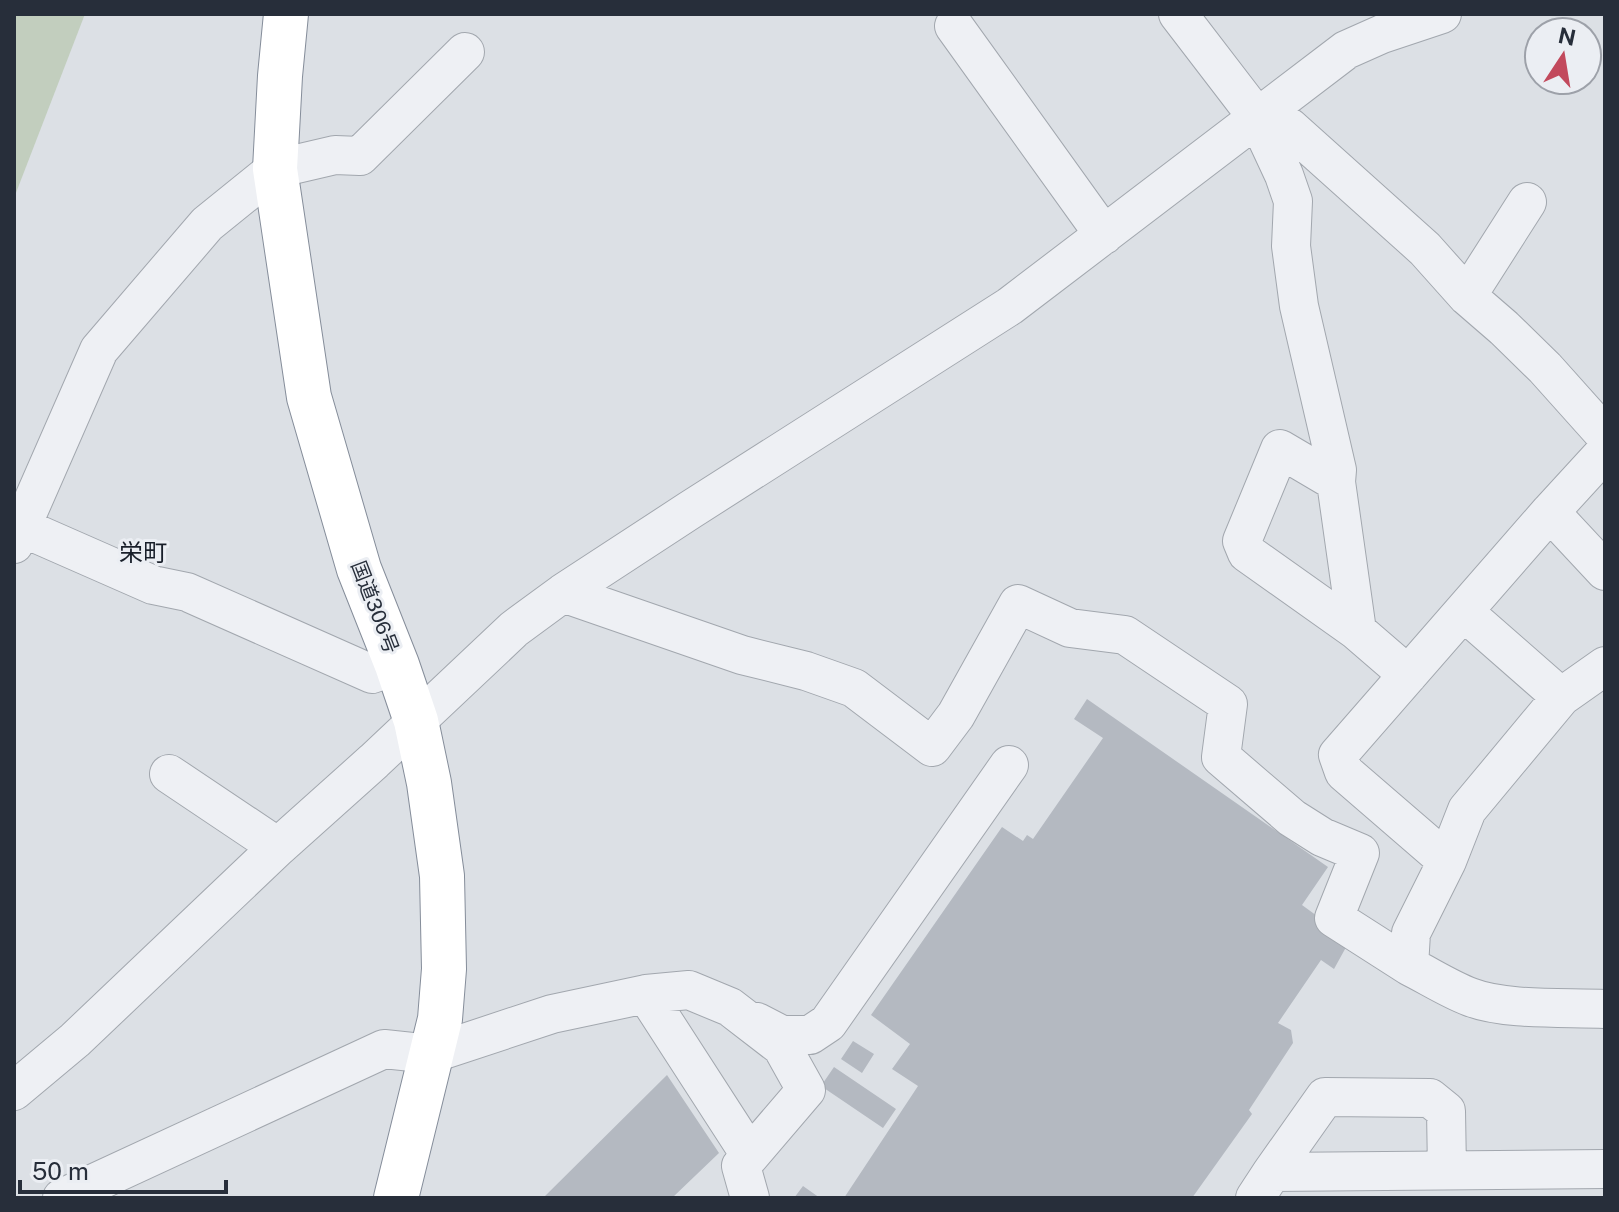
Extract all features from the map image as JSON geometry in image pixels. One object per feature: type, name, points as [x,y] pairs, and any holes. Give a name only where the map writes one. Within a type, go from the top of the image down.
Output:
[{"type":"highway","name":"国道306号","points":[[286,14],[275,169],[309,397],[359,569],[416,721],[429,783],[442,876],[444,969],[440,1019],[396,1198]]},
{"type":"street","points":[[1178,14],[1262,114],[1293,201],[1291,246],[1299,306],[1337,470],[1336,482],[1357,631]]},
{"type":"street","points":[[14,1091],[86,1029],[514,629],[690,510],[1010,306],[1346,50],[1442,14]]},
{"type":"street","points":[[954,26],[1104,235]]},
{"type":"street","points":[[397,665],[372,674],[187,592],[153,585],[18,536],[99,350],[207,224],[275,169],[335,155],[360,156],[465,52]]},
{"type":"street","points":[[1262,114],[1289,127],[1425,249],[1467,296],[1545,368],[1605,435]]},
{"type":"street","points":[[1467,296],[1527,202]]},
{"type":"street","points":[[1336,482],[1280,449],[1242,541],[1247,553],[1357,631],[1408,675]]},
{"type":"street","points":[[1447,861],[1344,772],[1338,755],[1605,452]]},
{"type":"street","points":[[1550,512],[1605,571]]},
{"type":"street","points":[[563,593],[742,655],[806,671],[854,688],[932,747],[956,715],[1018,604],[1070,628],[1125,635],[1228,704],[1221,757],[1292,818],[1322,837],[1360,853],[1334,918],[1409,966],[1470,997],[1494,1003],[1605,1009]]},
{"type":"street","points":[[1464,612],[1561,697]]},
{"type":"street","points":[[1409,966],[1411,933],[1447,861],[1467,810],[1561,697],[1605,666]]},
{"type":"street","points":[[750,1198],[741,1166],[806,1090],[828,1023],[1009,765]]},
{"type":"street","points":[[169,774],[278,847]]},
{"type":"street","points":[[62,1198],[384,1049],[431,1054],[552,1014],[646,994],[689,990],[730,1007],[782,1035],[810,1035],[828,1023]]},
{"type":"street","points":[[646,994],[750,1155]]},
{"type":"street","points":[[730,1007],[782,1047],[806,1090]]},
{"type":"street","points":[[1263,1185],[1325,1097],[1430,1098],[1446,1111],[1447,1170]]},
{"type":"street","points":[[1263,1185],[1447,1170],[1509,1184],[1605,1169]]},
{"type":"green space","points":[[14,14],[85,14],[14,198]]},
{"type":"building","points":[[1087,699],[1328,867],[1302,905],[1350,940],[1334,969],[1321,960],[1278,1023],[1291,1030],[1293,1043],[1249,1110],[1252,1114],[1192,1198],[844,1198],[918,1086],[892,1069],[910,1044],[871,1015],[1002,827],[1023,841],[1027,835],[1033,839],[1103,738],[1074,719]]},
{"type":"building","points":[[853,1041],[874,1054],[862,1073],[841,1059]]},
{"type":"building","points":[[834,1067],[896,1109],[883,1128],[821,1086]]},
{"type":"building","points":[[667,1075],[719,1153],[672,1198],[543,1198]]},
{"type":"building","points":[[803,1186],[820,1198],[794,1198]]},
{"type":"district","name":"栄町","points":[[143,553]]}]
